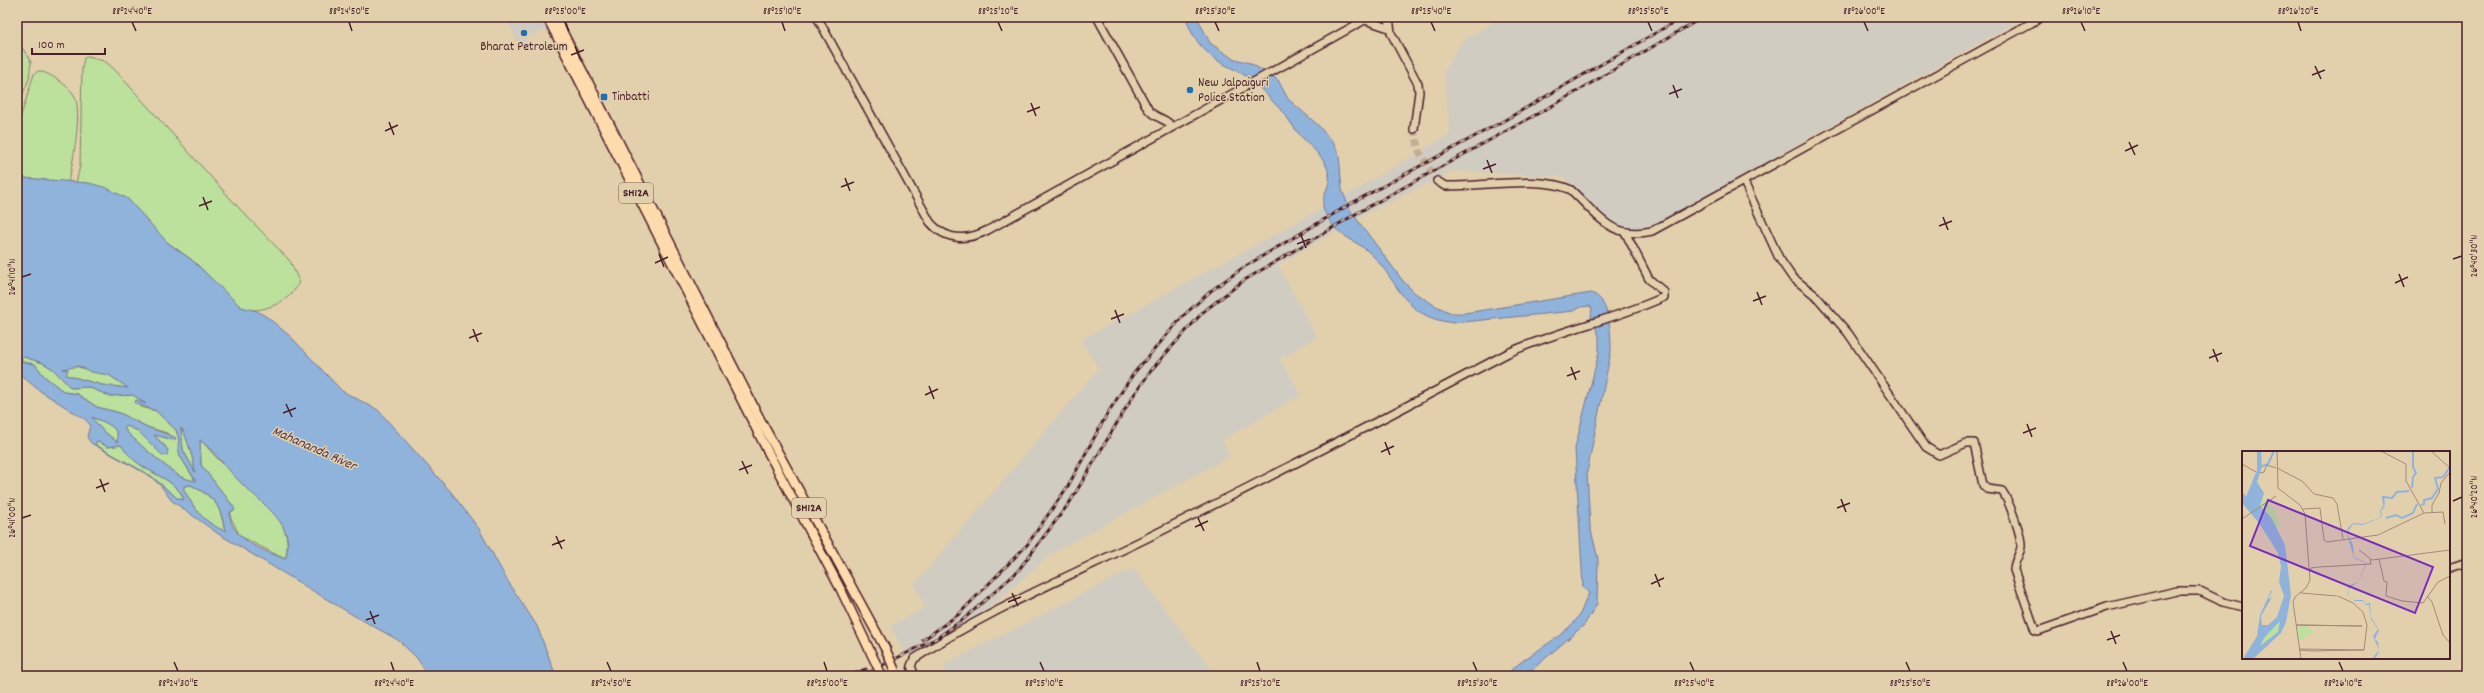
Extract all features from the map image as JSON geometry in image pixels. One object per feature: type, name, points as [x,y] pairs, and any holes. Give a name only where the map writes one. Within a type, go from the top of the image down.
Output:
[{"type":"main road","name":"SH12A","points":[[547,17],[767,450],[841,590],[882,676]]},
{"type":"main road","name":"SH12A","points":[[555,17],[575,57],[586,70],[602,98],[619,135],[623,150],[762,423],[885,648],[897,674]]},
{"type":"street","points":[[817,17],[928,218],[938,229],[951,237],[967,238],[982,233],[1367,18],[1389,28]]},
{"type":"street","points":[[1097,17],[1148,109],[1153,116],[1167,121],[1172,128]]},
{"type":"street","points":[[1389,17],[1389,28],[1418,84],[1418,98],[1414,129]]},
{"type":"street","points":[[1438,183],[1538,183],[1564,186],[1571,190],[1615,230],[1626,234],[1645,233],[1659,229],[2042,17]]},
{"type":"street","points":[[1744,182],[1779,258],[1792,277],[1816,296],[1839,321],[1926,447],[1939,455],[1966,443],[1974,443],[1983,485],[1987,489],[2002,491],[2015,521],[2021,545],[2014,561],[2014,570],[2035,630],[2044,629],[2107,607],[2177,591],[2200,591],[2223,602],[2242,607]]},
{"type":"street","points":[[915,676],[911,666],[914,659],[1009,603],[1262,482],[1508,353],[1546,337],[1590,324],[1665,296],[1664,292],[1649,280],[1626,234]]},
{"type":"street","points":[[2450,568],[2467,562]]},
{"type":"shaded area","name":"Bharat Petroleum","points":[[511,17],[542,17],[549,29],[528,36],[527,42],[523,42],[521,39],[517,41],[508,22]]},
{"type":"shaded area","points":[[1503,17],[2026,17],[1662,220],[1633,231],[1610,223],[1563,177],[1453,171],[1362,216],[1278,265],[1317,337],[1280,359],[1301,395],[1223,440],[1229,457],[1054,552],[991,607],[906,657],[891,626],[925,607],[914,585],[1098,369],[1081,340],[1350,193],[1450,134],[1444,71],[1463,40]]},
{"type":"shaded area","points":[[1133,568],[1217,676],[948,676],[943,665]]},
{"type":"green space","points":[[17,46],[23,49],[31,62],[29,79],[17,108]]},
{"type":"green space","points":[[89,56],[106,62],[115,70],[238,207],[290,261],[299,281],[291,294],[275,305],[266,308],[248,310],[241,307],[235,303],[193,261],[121,211],[76,183],[80,166],[82,68],[84,58]]},
{"type":"green space","points":[[38,71],[48,74],[69,89],[73,93],[77,104],[78,114],[74,152],[68,182],[23,178],[17,175],[17,128],[34,74]]},
{"type":"green space","points":[[24,357],[43,363],[53,369],[71,388],[88,387],[110,396],[133,395],[146,404],[144,405],[139,401],[141,407],[156,411],[176,430],[179,439],[180,456],[196,482],[181,477],[169,468],[141,445],[124,428],[127,426],[138,431],[163,455],[166,447],[153,434],[172,440],[167,433],[147,427],[120,413],[97,407],[77,394],[64,392],[44,376],[35,364],[22,362],[21,358]]},
{"type":"green space","points":[[74,366],[109,375],[129,388],[102,385],[66,375],[66,369],[62,369]]},
{"type":"green space","points":[[91,417],[110,425],[116,432],[117,442],[100,428]]},
{"type":"green space","points":[[181,428],[188,442],[195,472],[183,450]]},
{"type":"green space","points":[[200,440],[219,460],[255,491],[277,516],[284,530],[287,544],[285,559],[240,536],[230,516],[233,506],[201,465]]},
{"type":"green space","points":[[97,441],[108,447],[121,445],[138,463],[177,488],[184,500],[177,498],[151,476],[99,447],[95,444]]},
{"type":"green space","points":[[191,485],[216,503],[221,515],[225,532],[208,522],[195,509],[184,489],[184,486]]},
{"type":"water","points":[[1186,17],[1197,17],[1210,43],[1232,58],[1250,63],[1278,80],[1288,99],[1318,125],[1334,144],[1339,155],[1342,190],[1350,210],[1403,281],[1415,293],[1451,313],[1465,313],[1591,293],[1597,296],[1606,309],[1610,326],[1611,351],[1587,472],[1590,526],[1598,559],[1597,604],[1584,625],[1525,676],[1505,676],[1522,661],[1568,628],[1578,617],[1589,593],[1583,587],[1575,448],[1599,352],[1599,336],[1591,316],[1592,309],[1590,306],[1581,307],[1574,311],[1453,323],[1423,314],[1404,298],[1371,254],[1341,233],[1330,222],[1323,208],[1329,180],[1328,169],[1325,163],[1299,134],[1283,113],[1255,83],[1214,58],[1203,49],[1194,37]]},
{"type":"water","name":"Mahananda River","points":[[17,175],[23,178],[89,183],[107,188],[128,199],[167,242],[193,261],[241,307],[257,311],[267,317],[291,337],[342,391],[378,410],[451,492],[479,529],[507,580],[537,626],[556,676],[429,676],[416,657],[398,640],[353,615],[217,533],[171,500],[161,486],[150,476],[91,443],[87,437],[90,425],[86,420],[40,391],[17,372]],"holes":[[[24,357],[43,363],[53,369],[71,388],[88,387],[110,396],[133,395],[146,404],[136,400],[135,403],[156,411],[176,430],[179,439],[178,447],[180,456],[196,481],[176,474],[141,445],[124,428],[127,426],[138,431],[163,456],[167,455],[168,450],[154,435],[175,440],[176,438],[147,427],[120,413],[97,407],[77,394],[64,392],[44,376],[35,364],[22,362],[21,358]],[[79,366],[91,372],[109,375],[128,388],[102,385],[66,375],[68,370],[63,369]],[[92,417],[114,428],[118,437],[117,442],[100,428]],[[181,428],[188,442],[195,472],[183,450]],[[200,440],[242,484],[276,516],[287,536],[288,547],[285,559],[250,543],[235,530],[231,521],[230,512],[235,510],[201,465]],[[97,441],[108,447],[121,445],[135,461],[177,488],[184,500],[177,498],[151,476],[95,444]],[[191,485],[206,494],[215,502],[221,514],[225,531],[208,522],[199,513],[185,492],[184,486]]]},
{"type":"tunnel","points":[[1414,129],[1419,151],[1437,181]]},
{"type":"railway","points":[[923,640],[959,614],[1027,545],[1068,486],[1107,414],[1134,373],[1184,315],[1212,290],[1244,267],[1352,203],[1505,120],[1683,17]]},
{"type":"railway","points":[[861,676],[937,638],[965,618],[1017,572],[1070,502],[1133,396],[1153,368],[1203,312],[1243,281],[1359,212],[1559,102],[1703,17]]},
{"type":"railway","points":[[849,676],[866,669]]},
{"type":"place","name":"Bharat Petroleum","points":[[524,33]]},
{"type":"place","name":"New Jalpaiguri Police Station","points":[[1190,90]]},
{"type":"place","name":"Tinbatti","points":[[604,97]]}]
